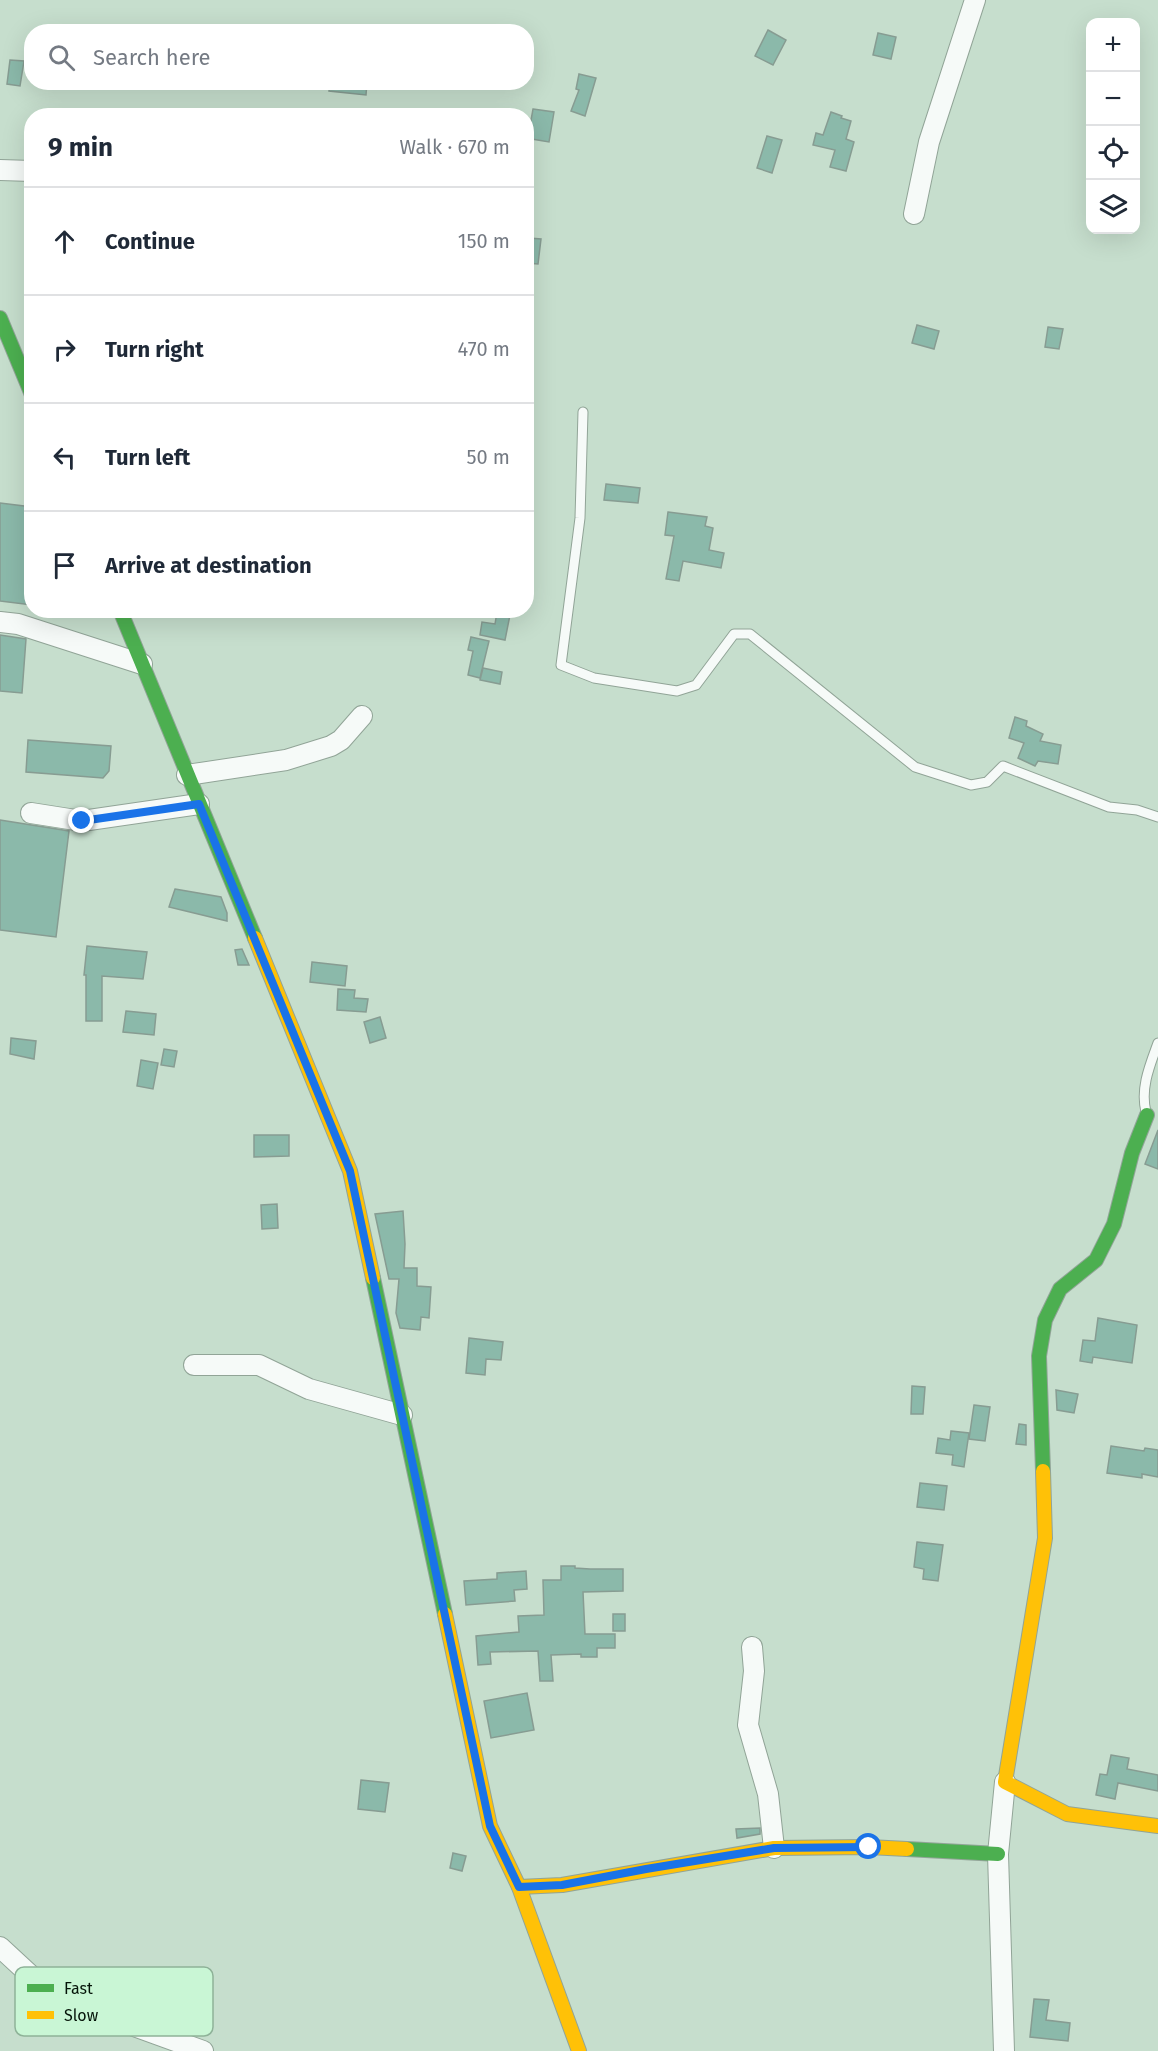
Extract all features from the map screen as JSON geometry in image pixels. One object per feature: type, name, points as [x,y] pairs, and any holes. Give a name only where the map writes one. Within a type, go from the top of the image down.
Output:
[{"type":"main road","points":[[0,318],[24,376]]},
{"type":"main road","points":[[123,618],[350,1171],[490,1826],[519,1887],[579,2051]]},
{"type":"main road","points":[[1152,1116],[1132,1153],[1114,1224],[1096,1260],[1059,1289],[1045,1320],[1039,1356],[1045,1538],[1005,1782],[1067,1814],[1158,1826]]},
{"type":"main road","points":[[519,1887],[562,1885],[774,1848],[869,1847],[998,1854]]},
{"type":"street","points":[[914,214],[929,142],[975,0]]},
{"type":"street","points":[[0,170],[24,171]]},
{"type":"street","points":[[0,622],[18,624],[142,664]]},
{"type":"street","points":[[187,775],[286,760],[331,747],[341,740],[362,716]]},
{"type":"street","points":[[31,813],[82,821],[199,804]]},
{"type":"street","points":[[194,1365],[259,1365],[309,1389],[402,1415]]},
{"type":"street","points":[[752,1647],[754,1671],[748,1725],[768,1794],[774,1848]]},
{"type":"street","points":[[1004,2051],[998,1854],[1005,1782]]},
{"type":"street","points":[[0,1947],[22,1967]]},
{"type":"street","points":[[162,2036],[203,2051]]},
{"type":"lane","points":[[583,412],[580,518],[561,665],[594,678],[677,691],[696,685],[734,634],[750,634],[915,767],[971,785],[987,782],[1003,766],[1109,807],[1137,810],[1158,817]]},
{"type":"lane","points":[[1152,1116],[1143,1100],[1148,1068],[1158,1043]]},
{"type":"building","points":[[768,30],[786,40],[773,65],[755,56]]},
{"type":"building","points":[[878,33],[896,37],[891,59],[873,55]]},
{"type":"building","points":[[10,60],[24,61],[20,86],[7,84]]},
{"type":"building","points":[[579,74],[596,78],[585,116],[571,111],[579,90],[576,89]]},
{"type":"building","points":[[329,90],[366,90],[366,95]]},
{"type":"building","points":[[534,109],[554,112],[549,142],[534,139]]},
{"type":"building","points":[[831,112],[851,121],[846,139],[854,142],[846,171],[830,167],[835,150],[813,145],[816,133],[823,135]]},
{"type":"building","points":[[767,136],[782,140],[772,173],[757,168]]},
{"type":"building","points":[[534,238],[541,239],[538,264],[534,264]]},
{"type":"building","points":[[917,325],[939,331],[934,349],[912,343]]},
{"type":"building","points":[[1048,327],[1063,329],[1059,349],[1045,347]]},
{"type":"building","points":[[606,484],[640,488],[638,503],[604,500]]},
{"type":"building","points":[[0,503],[24,506],[24,604],[0,601]]},
{"type":"building","points":[[668,512],[707,517],[705,526],[713,528],[709,550],[724,553],[721,568],[683,561],[679,581],[666,579],[674,536],[665,535]]},
{"type":"building","points":[[496,618],[509,618],[505,640],[480,635],[482,622],[495,624]]},
{"type":"building","points":[[0,635],[26,639],[22,693],[0,691]]},
{"type":"building","points":[[471,637],[489,641],[480,678],[468,675],[473,651],[468,650]]},
{"type":"building","points":[[483,668],[502,672],[500,684],[480,680]]},
{"type":"building","points":[[1015,717],[1027,721],[1026,726],[1043,734],[1040,741],[1061,745],[1058,764],[1038,761],[1035,766],[1018,758],[1024,743],[1009,738]]},
{"type":"building","points":[[28,740],[111,746],[109,771],[103,778],[26,772]]},
{"type":"building","points":[[0,820],[69,831],[56,937],[0,930]]},
{"type":"building","points":[[175,889],[221,897],[227,913],[227,921],[169,907]]},
{"type":"building","points":[[87,946],[147,952],[143,979],[102,976],[102,1021],[86,1021],[86,975],[84,975]]},
{"type":"building","points":[[242,949],[249,965],[238,965],[235,950]]},
{"type":"building","points":[[312,962],[347,966],[345,986],[310,982]]},
{"type":"building","points":[[338,989],[355,990],[354,998],[368,999],[366,1012],[337,1010]]},
{"type":"building","points":[[126,1011],[156,1014],[154,1035],[123,1032]]},
{"type":"building","points":[[380,1017],[386,1038],[370,1043],[364,1022]]},
{"type":"building","points":[[11,1038],[36,1041],[34,1059],[10,1054]]},
{"type":"building","points":[[164,1049],[177,1051],[174,1067],[161,1065]]},
{"type":"building","points":[[141,1060],[158,1063],[153,1089],[137,1086]]},
{"type":"building","points":[[1158,1130],[1158,1169],[1145,1164]]},
{"type":"building","points":[[254,1135],[289,1135],[289,1156],[254,1157]]},
{"type":"building","points":[[277,1204],[278,1228],[262,1229],[261,1205]]},
{"type":"building","points":[[403,1211],[404,1268],[417,1268],[417,1286],[431,1287],[429,1318],[421,1317],[420,1330],[400,1328],[396,1313],[399,1279],[389,1279],[375,1214]]},
{"type":"building","points":[[1098,1318],[1137,1325],[1132,1363],[1093,1357],[1092,1363],[1080,1361],[1083,1340],[1095,1341]]},
{"type":"building","points":[[469,1338],[503,1342],[501,1360],[486,1359],[485,1375],[466,1373]]},
{"type":"building","points":[[912,1386],[925,1387],[923,1414],[911,1414]]},
{"type":"building","points":[[1056,1390],[1078,1394],[1074,1413],[1057,1410]]},
{"type":"building","points":[[974,1405],[990,1407],[985,1441],[969,1439]]},
{"type":"building","points":[[1019,1424],[1026,1425],[1026,1445],[1016,1444]]},
{"type":"building","points":[[951,1431],[969,1433],[964,1467],[952,1465],[953,1455],[936,1453],[938,1438],[950,1440]]},
{"type":"building","points":[[1111,1446],[1144,1451],[1145,1448],[1158,1450],[1158,1477],[1142,1474],[1142,1478],[1107,1473]]},
{"type":"building","points":[[920,1483],[947,1486],[944,1510],[917,1507]]},
{"type":"building","points":[[917,1542],[943,1545],[938,1581],[923,1579],[924,1569],[914,1567]]},
{"type":"building","points":[[561,1566],[623,1569],[623,1591],[583,1592],[585,1634],[615,1634],[615,1648],[597,1648],[597,1657],[581,1657],[581,1654],[551,1655],[553,1681],[540,1681],[538,1651],[490,1652],[491,1664],[478,1665],[476,1636],[519,1632],[518,1616],[544,1615],[543,1580],[561,1580]]},
{"type":"building","points":[[526,1571],[527,1589],[514,1590],[515,1601],[466,1605],[464,1581],[497,1579],[497,1573]]},
{"type":"building","points":[[613,1614],[625,1614],[625,1631],[613,1631]]},
{"type":"building","points":[[527,1693],[534,1730],[491,1738],[484,1701]]},
{"type":"building","points":[[1111,1755],[1129,1758],[1127,1769],[1158,1775],[1158,1791],[1118,1783],[1115,1799],[1096,1795],[1100,1774],[1107,1775]]},
{"type":"building","points":[[361,1780],[389,1783],[385,1812],[358,1809]]},
{"type":"building","points":[[760,1828],[760,1834],[737,1838],[736,1829]]},
{"type":"building","points":[[453,1853],[466,1856],[462,1871],[450,1868]]},
{"type":"building","points":[[1034,1999],[1049,2000],[1046,2020],[1070,2023],[1068,2041],[1030,2037]]},
{"type":"traffic: fast","points":[[0,318],[24,376]]},
{"type":"traffic: fast","points":[[123,618],[255,938]]},
{"type":"traffic: fast","points":[[1043,1471],[1039,1356],[1045,1320],[1060,1289],[1096,1260],[1114,1224],[1132,1153],[1147,1115]]},
{"type":"traffic: fast","points":[[373,1278],[445,1614]]},
{"type":"traffic: fast","points":[[907,1849],[998,1854]]},
{"type":"traffic: slow","points":[[255,938],[350,1171],[373,1278]]},
{"type":"traffic: slow","points":[[1043,1471],[1045,1538],[1005,1782],[1067,1814],[1158,1826]]},
{"type":"traffic: slow","points":[[445,1614],[490,1826],[519,1887],[579,2051]]},
{"type":"traffic: slow","points":[[519,1887],[562,1885],[774,1848],[907,1849]]},
{"type":"route","points":[[82,821],[199,804],[350,1171],[490,1826],[519,1887],[562,1885],[774,1848],[869,1847]]}]
